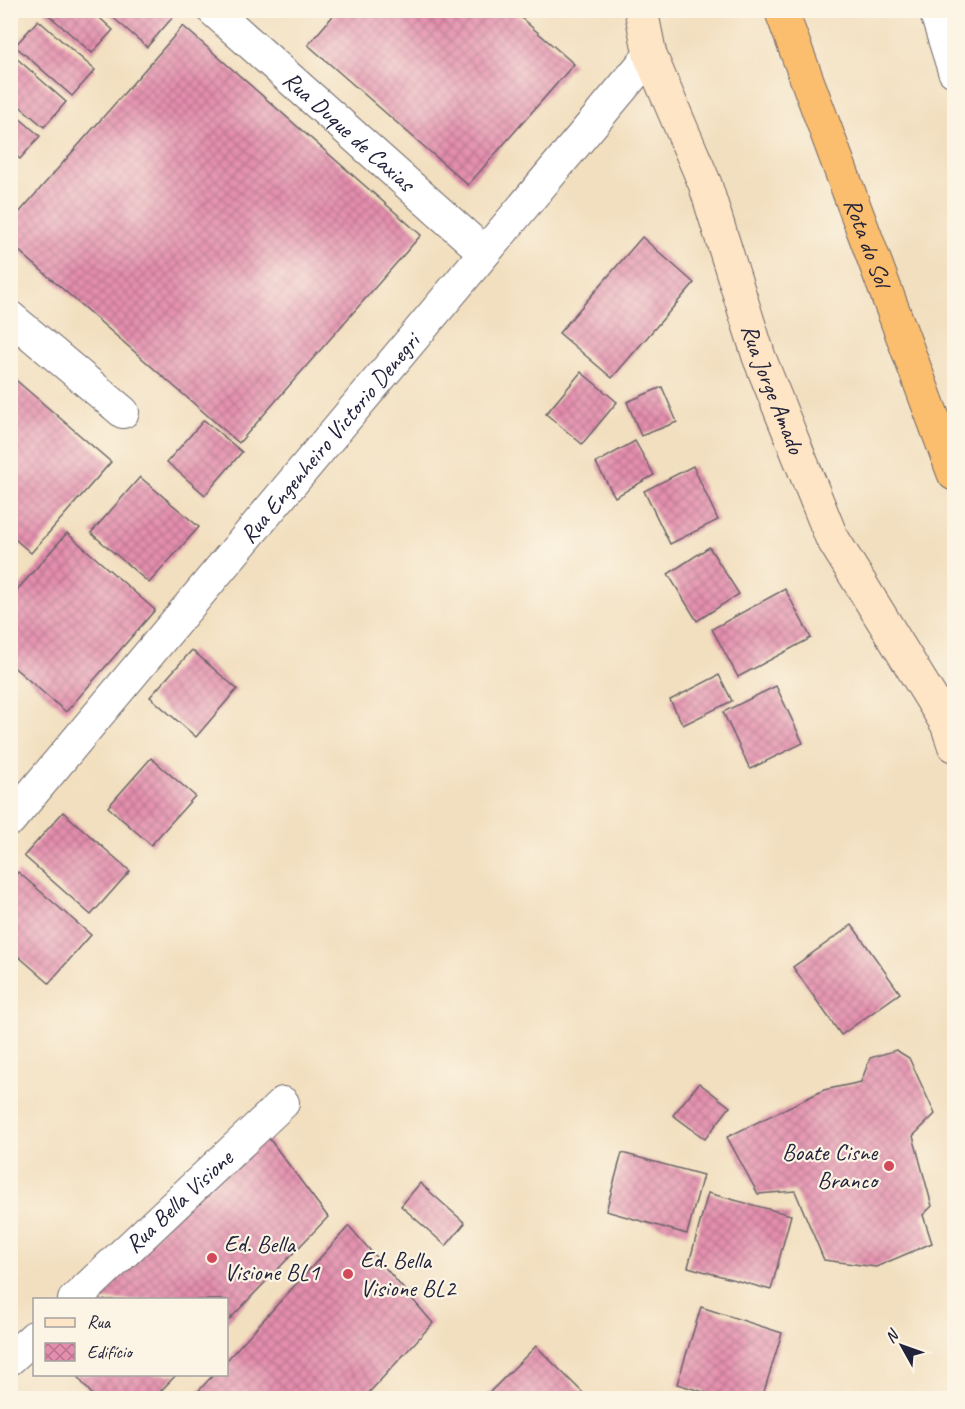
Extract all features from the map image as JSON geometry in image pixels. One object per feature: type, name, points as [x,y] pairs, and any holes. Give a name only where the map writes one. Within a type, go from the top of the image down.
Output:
[{"type":"highway","name":"Rota do Sol","points":[[781,10],[954,474]]},
{"type":"street","name":"Rua Duque de Caxias","points":[[213,10],[484,252]]},
{"type":"street","name":"Rua Jorge Amado","points":[[641,10],[650,55],[705,184],[759,357],[831,536],[947,724],[954,745]]},
{"type":"street","points":[[935,10],[954,71]]},
{"type":"street","name":"Rua Engenheiro Victorio Denegri","points":[[16,801],[650,55]]},
{"type":"street","points":[[10,317],[123,412]]},
{"type":"street","name":"Rua Bella Visione","points":[[75,1298],[283,1103]]},
{"type":"street","points":[[10,1359],[33,1338]]},
{"type":"building","points":[[43,10],[91,10],[113,30],[92,53]]},
{"type":"building","points":[[112,10],[179,10],[147,47],[109,14]]},
{"type":"building","points":[[338,10],[512,10],[574,64],[468,185],[308,45]]},
{"type":"building","points":[[38,20],[95,70],[72,96],[15,46]]},
{"type":"building","points":[[183,26],[421,235],[239,443],[10,243],[10,223]]},
{"type":"building","points":[[14,56],[66,102],[44,127],[10,98],[10,60]]},
{"type":"building","points":[[10,110],[40,136],[20,159],[10,151]]},
{"type":"building","points":[[642,237],[694,283],[612,378],[559,333]]},
{"type":"building","points":[[581,372],[617,402],[582,444],[546,414]]},
{"type":"building","points":[[10,375],[111,462],[31,553],[10,535]]},
{"type":"building","points":[[662,387],[677,422],[641,436],[627,402]]},
{"type":"building","points":[[204,420],[242,452],[205,495],[167,462]]},
{"type":"building","points":[[635,441],[654,475],[615,497],[596,463]]},
{"type":"building","points":[[693,466],[718,520],[670,544],[644,491]]},
{"type":"building","points":[[140,477],[199,527],[149,583],[91,533]]},
{"type":"building","points":[[67,533],[155,610],[66,712],[10,664],[10,598]]},
{"type":"building","points":[[709,547],[739,594],[697,621],[668,574]]},
{"type":"building","points":[[785,589],[811,638],[738,677],[712,629]]},
{"type":"building","points":[[192,650],[237,689],[196,737],[150,697]]},
{"type":"building","points":[[719,675],[732,701],[683,725],[670,700]]},
{"type":"building","points":[[776,686],[803,743],[750,769],[723,712]]},
{"type":"building","points":[[151,758],[195,796],[151,845],[108,807]]},
{"type":"building","points":[[63,812],[130,871],[91,915],[24,856]]},
{"type":"building","points":[[18,872],[91,935],[49,983],[10,949],[10,881]]},
{"type":"building","points":[[852,925],[900,993],[841,1035],[793,967]]},
{"type":"building","points":[[896,1050],[909,1058],[935,1114],[913,1136],[932,1206],[923,1215],[932,1243],[876,1267],[824,1260],[795,1191],[758,1194],[727,1137],[824,1090],[861,1082],[870,1058]]},
{"type":"building","points":[[699,1083],[730,1107],[705,1139],[673,1115]]},
{"type":"building","name":"Ed. Bella Visione BL1","points":[[259,1125],[328,1217],[228,1321],[228,1298],[99,1298]]},
{"type":"building","points":[[622,1153],[703,1175],[687,1234],[606,1211]]},
{"type":"building","points":[[420,1183],[465,1223],[446,1246],[401,1206]]},
{"type":"building","points":[[708,1193],[791,1215],[771,1290],[688,1267]]},
{"type":"building","name":"Ed. Bella Visione BL2","points":[[349,1226],[433,1323],[364,1398],[192,1398],[212,1376],[228,1376],[228,1359]]},
{"type":"building","points":[[701,1307],[782,1333],[762,1398],[724,1398],[677,1384]]},
{"type":"building","points":[[536,1346],[588,1398],[489,1398],[486,1396]]},
{"type":"building","points":[[77,1376],[175,1376],[154,1398],[95,1398]]},
{"type":"place","name":"Boate Cisne Branco","points":[[889,1166]]},
{"type":"place","name":"Ed. Bella Visione BL1","points":[[212,1258]]},
{"type":"place","name":"Ed. Bella Visione BL2","points":[[348,1274]]}]
